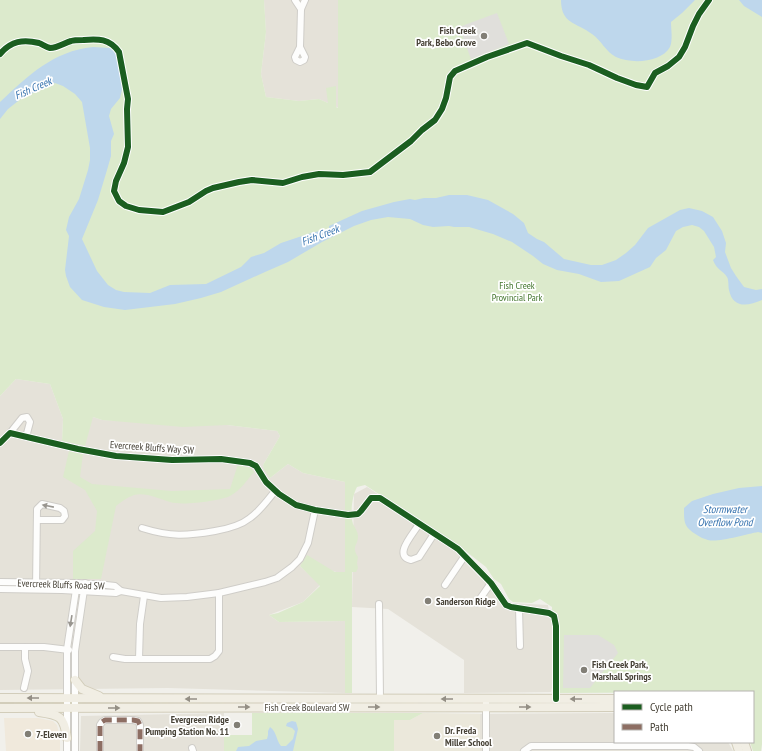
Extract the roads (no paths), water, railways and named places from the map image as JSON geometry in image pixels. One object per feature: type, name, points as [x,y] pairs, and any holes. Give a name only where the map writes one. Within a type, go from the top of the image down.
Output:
[{"type":"main road","points":[[75,680],[82,689],[104,698]]},
{"type":"main road","name":"Fish Creek Boulevard SW","points":[[0,698],[104,698],[281,703],[486,703],[556,699],[614,699]]},
{"type":"main road","name":"Fish Creek Boulevard SW","points":[[1,708],[71,708],[380,699],[614,707]]},
{"type":"main road","points":[[1,708],[54,714],[64,721],[67,738]]},
{"type":"street","points":[[295,0],[301,9]]},
{"type":"street","points":[[300,47],[301,9],[305,0]]},
{"type":"street","points":[[0,443],[10,434],[22,418],[27,417],[30,422],[26,437]]},
{"type":"street","name":"Evercreek Bluffs Way SW","points":[[10,434],[116,456],[172,460],[221,459],[250,462],[256,466],[266,482],[275,491],[296,505],[315,510],[348,515],[358,514],[370,500],[373,498],[378,498],[419,524]]},
{"type":"street","points":[[142,528],[159,533],[184,536],[231,528],[249,519],[265,504],[275,491]]},
{"type":"street","points":[[36,589],[37,509],[42,504],[60,508],[64,511],[62,520],[37,520]]},
{"type":"street","name":"Evercreek Bluffs Road SW","points":[[0,582],[85,583],[115,586],[121,591],[144,596],[172,598],[197,597],[219,593],[277,578],[292,567],[300,559],[308,543],[315,510]]},
{"type":"street","points":[[434,534],[418,557],[411,560],[406,558],[403,553],[403,548],[419,524],[434,534],[458,550],[491,583],[506,604],[511,607],[549,613],[554,616],[556,626],[556,699]]},
{"type":"street","points":[[445,585],[464,556]]},
{"type":"street","points":[[74,751],[67,649],[77,583]]},
{"type":"street","points":[[71,698],[75,680],[75,650],[85,583]]},
{"type":"street","points":[[477,603],[491,583]]},
{"type":"street","name":"Evercreek Bluffs Road SW","points":[[0,589],[76,590],[116,594],[121,591]]},
{"type":"street","points":[[113,657],[125,659],[210,659],[216,656],[219,649],[219,593]]},
{"type":"street","points":[[139,659],[140,624],[144,596]]},
{"type":"street","points":[[379,604],[380,699]]},
{"type":"street","points":[[519,608],[520,646]]},
{"type":"street","points":[[0,647],[44,646],[75,650]]},
{"type":"street","points":[[24,688],[28,671],[25,659],[25,647]]},
{"type":"street","points":[[486,703],[486,751]]},
{"type":"street","points":[[67,751],[67,738],[71,708]]},
{"type":"street","points":[[100,751],[100,725],[102,722],[105,720],[133,720],[138,721],[140,725],[140,751]]},
{"type":"street","points":[[524,751],[531,746],[583,748],[688,746],[694,747],[699,751]]},
{"type":"water","points":[[561,0],[695,0],[671,22],[671,44],[666,52],[653,59],[645,61],[630,61],[612,55],[592,34],[570,22],[564,14]]},
{"type":"water","points":[[739,0],[762,0],[762,17],[744,6]]},
{"type":"water","name":"Fish Creek","points":[[93,47],[110,48],[118,54],[124,81],[120,98],[111,109],[109,116],[114,134],[111,141],[111,156],[98,200],[82,239],[97,271],[108,285],[116,290],[124,292],[150,293],[170,285],[206,284],[241,267],[251,257],[264,253],[281,243],[311,233],[324,230],[327,231],[329,226],[362,211],[410,199],[415,200],[449,195],[467,195],[488,200],[513,214],[524,223],[528,233],[544,242],[564,259],[591,265],[602,265],[616,260],[635,245],[648,228],[680,210],[689,208],[702,211],[713,217],[722,231],[726,243],[725,252],[731,268],[736,276],[744,287],[756,290],[762,289],[762,300],[752,304],[742,304],[734,300],[729,290],[727,277],[716,266],[713,260],[716,257],[714,247],[704,231],[699,227],[692,225],[683,227],[676,231],[666,250],[656,258],[650,267],[619,281],[601,282],[579,274],[557,270],[543,264],[512,242],[493,234],[469,227],[433,227],[423,225],[410,219],[388,217],[371,220],[354,226],[322,242],[288,262],[221,292],[201,298],[175,304],[125,310],[104,307],[82,300],[70,287],[65,270],[69,236],[66,230],[69,217],[79,199],[90,160],[90,148],[82,102],[75,94],[63,86],[55,83],[22,98],[8,109],[0,119],[0,102],[31,74],[53,59],[79,49]]},
{"type":"water","name":"Stormwater Overflow Pond","points":[[762,486],[762,533],[758,532],[712,541],[698,536],[687,527],[684,517],[684,508],[692,501],[739,488]]},
{"type":"water","points":[[292,721],[296,722],[298,729],[293,751],[236,751],[238,747],[249,746],[256,741],[267,739],[270,727],[274,731],[281,746],[286,746],[293,739],[295,731],[286,726],[287,723]]},
{"type":"place","name":"Fish Creek Park, Bebo Grove","points":[[484,36]]},
{"type":"place","name":"Sanderson Ridge","points":[[428,601]]},
{"type":"place","name":"Fish Creek Park, Marshall Springs","points":[[584,670]]},
{"type":"place","name":"Evergreen Ridge Pumping Station No. 11","points":[[237,725]]},
{"type":"place","name":"7-Eleven","points":[[28,734]]},
{"type":"place","name":"Dr. Freda Miller School","points":[[437,736]]},
{"type":"park label","name":"Fish Creek Provincial Park","points":[[517,290]]}]
